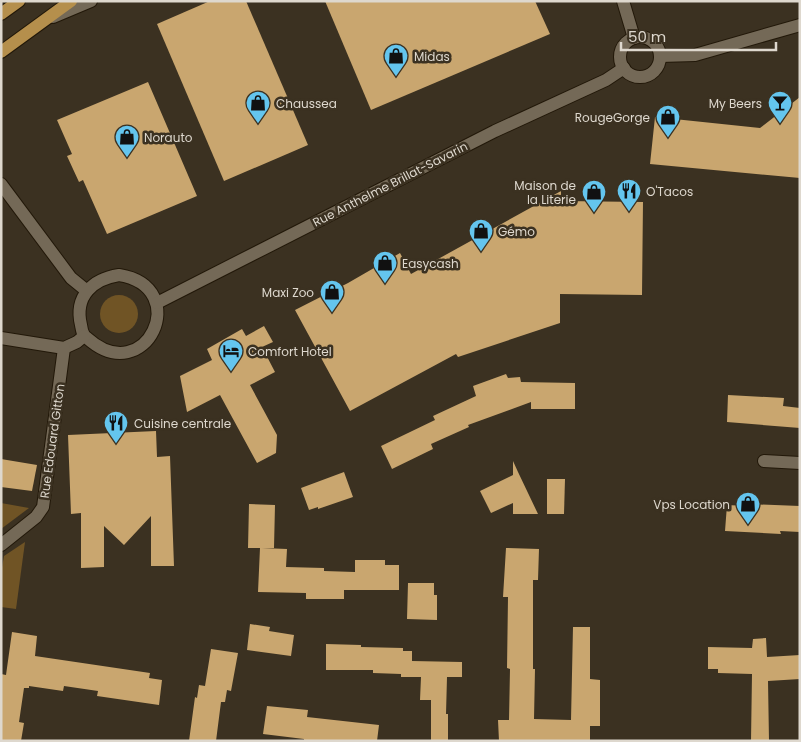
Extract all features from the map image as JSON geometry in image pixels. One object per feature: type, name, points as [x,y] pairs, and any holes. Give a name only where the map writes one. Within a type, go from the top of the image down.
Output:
[{"type":"main road","points":[[1,14],[19,1]]},
{"type":"main road","points":[[1,52],[71,1]]},
{"type":"street","points":[[44,21],[91,1]]},
{"type":"street","points":[[624,1],[634,38]]},
{"type":"street","points":[[660,56],[695,55],[800,25]]},
{"type":"street","points":[[634,38],[646,38],[656,44],[660,56],[658,67],[644,76],[632,75],[624,68],[621,62],[622,50],[634,38]]},
{"type":"street","name":"Rue Anthelme Brillat-Savarin","points":[[157,303],[487,135],[606,80],[624,68]]},
{"type":"street","points":[[1,184],[72,278],[87,291]]},
{"type":"street","points":[[119,275],[131,277],[143,283],[157,303],[157,324],[153,334],[144,345],[133,351],[119,354],[106,352],[84,336],[80,321],[82,300],[87,291],[96,282],[107,277],[119,275]]},
{"type":"street","points":[[1,338],[64,348],[77,342],[84,336]]},
{"type":"street","name":"Rue Edouard Gitton","points":[[1,545],[36,518],[43,507],[64,348]]},
{"type":"street","points":[[764,461],[800,463]]},
{"type":"shaded area","points":[[119,295],[133,300],[138,314],[133,328],[119,333],[105,328],[100,314],[105,300]]},
{"type":"shaded area","points":[[1,503],[29,508],[1,529]]},
{"type":"shaded area","points":[[25,542],[16,609],[1,607],[1,573],[4,556]]},
{"type":"building","points":[[210,1],[246,1],[308,145],[224,181],[157,24]]},
{"type":"building","points":[[325,1],[535,1],[550,34],[371,110]]},
{"type":"building","points":[[148,82],[197,196],[107,234],[83,180],[79,182],[67,156],[72,154],[57,120]]},
{"type":"building","points":[[800,97],[800,178],[650,164],[655,117],[760,128]]},
{"type":"building","points":[[561,191],[561,201],[643,202],[642,295],[560,294],[560,323],[458,357],[456,354],[350,411],[295,310],[348,283],[400,253],[411,274]]},
{"type":"building","points":[[264,326],[273,342],[262,347],[275,372],[250,385],[277,435],[276,453],[257,463],[220,395],[187,412],[180,376],[212,360],[207,349],[242,329],[246,336]]},
{"type":"building","points":[[506,374],[508,378],[520,377],[521,382],[575,383],[575,409],[531,409],[531,402],[468,425],[469,427],[431,444],[433,449],[392,469],[381,446],[435,420],[433,416],[476,396],[473,386]]},
{"type":"building","points":[[728,395],[784,398],[783,406],[800,408],[800,428],[727,422]]},
{"type":"building","points":[[156,431],[157,457],[170,456],[174,566],[151,566],[151,516],[124,545],[104,526],[104,567],[81,568],[81,513],[71,514],[68,435]]},
{"type":"building","points":[[1,459],[37,465],[32,491],[1,487]]},
{"type":"building","points":[[513,461],[538,514],[513,514],[513,503],[491,513],[480,491],[513,475]]},
{"type":"building","points":[[344,472],[353,497],[318,509],[318,507],[309,510],[301,488]]},
{"type":"building","points":[[547,479],[565,479],[564,514],[547,514]]},
{"type":"building","points":[[249,504],[275,505],[274,548],[262,548],[287,549],[286,567],[324,568],[324,571],[355,572],[355,560],[385,560],[385,565],[399,565],[399,590],[344,590],[344,599],[306,599],[306,593],[258,592],[260,548],[248,548]]},
{"type":"building","points":[[747,504],[800,506],[800,532],[780,531],[781,534],[725,531],[727,505],[747,506]]},
{"type":"building","points":[[506,548],[539,549],[538,580],[533,580],[534,719],[571,720],[573,627],[590,627],[590,679],[600,680],[600,726],[590,726],[590,741],[499,741],[498,720],[509,720],[510,669],[507,668],[508,597],[503,597]]},
{"type":"building","points":[[408,583],[434,583],[434,595],[437,595],[437,620],[407,619]]},
{"type":"building","points":[[250,624],[270,627],[269,631],[294,635],[291,656],[247,650]]},
{"type":"building","points":[[12,632],[37,636],[35,656],[150,673],[149,678],[162,680],[159,705],[97,696],[98,691],[64,686],[63,691],[29,686],[29,688],[24,688],[19,722],[24,723],[21,741],[1,741],[1,674],[6,675]]},
{"type":"building","points":[[766,638],[767,657],[800,655],[800,679],[768,681],[769,741],[751,741],[752,674],[718,673],[718,669],[708,669],[708,647],[752,648],[753,639]]},
{"type":"building","points":[[326,644],[403,648],[403,651],[412,651],[412,661],[462,662],[462,677],[447,677],[446,714],[448,714],[448,741],[431,741],[431,700],[420,700],[421,677],[401,677],[401,674],[373,673],[373,670],[326,670]]},
{"type":"building","points":[[211,649],[238,653],[231,691],[227,690],[225,702],[221,702],[216,741],[189,741],[195,697],[197,698],[199,685],[205,686]]},
{"type":"building","points":[[267,706],[308,710],[307,717],[379,725],[377,741],[304,741],[304,739],[263,734]]},
{"type":"place","name":"Midas","points":[[396,77]]},
{"type":"place","name":"Chaussea","points":[[258,124]]},
{"type":"place","name":"My Beers","points":[[780,124]]},
{"type":"place","name":"RougeGorge","points":[[668,138]]},
{"type":"place","name":"Norauto","points":[[127,158]]},
{"type":"place","name":"O'Tacos","points":[[629,212]]},
{"type":"place","name":"Maison de la Literie","points":[[594,213]]},
{"type":"place","name":"Gémo","points":[[481,252]]},
{"type":"place","name":"Easycash","points":[[385,284]]},
{"type":"place","name":"Maxi Zoo","points":[[332,313]]},
{"type":"place","name":"Comfort Hotel","points":[[231,372]]},
{"type":"place","name":"Cuisine centrale","points":[[116,444]]},
{"type":"place","name":"Vps Location","points":[[748,525]]}]
